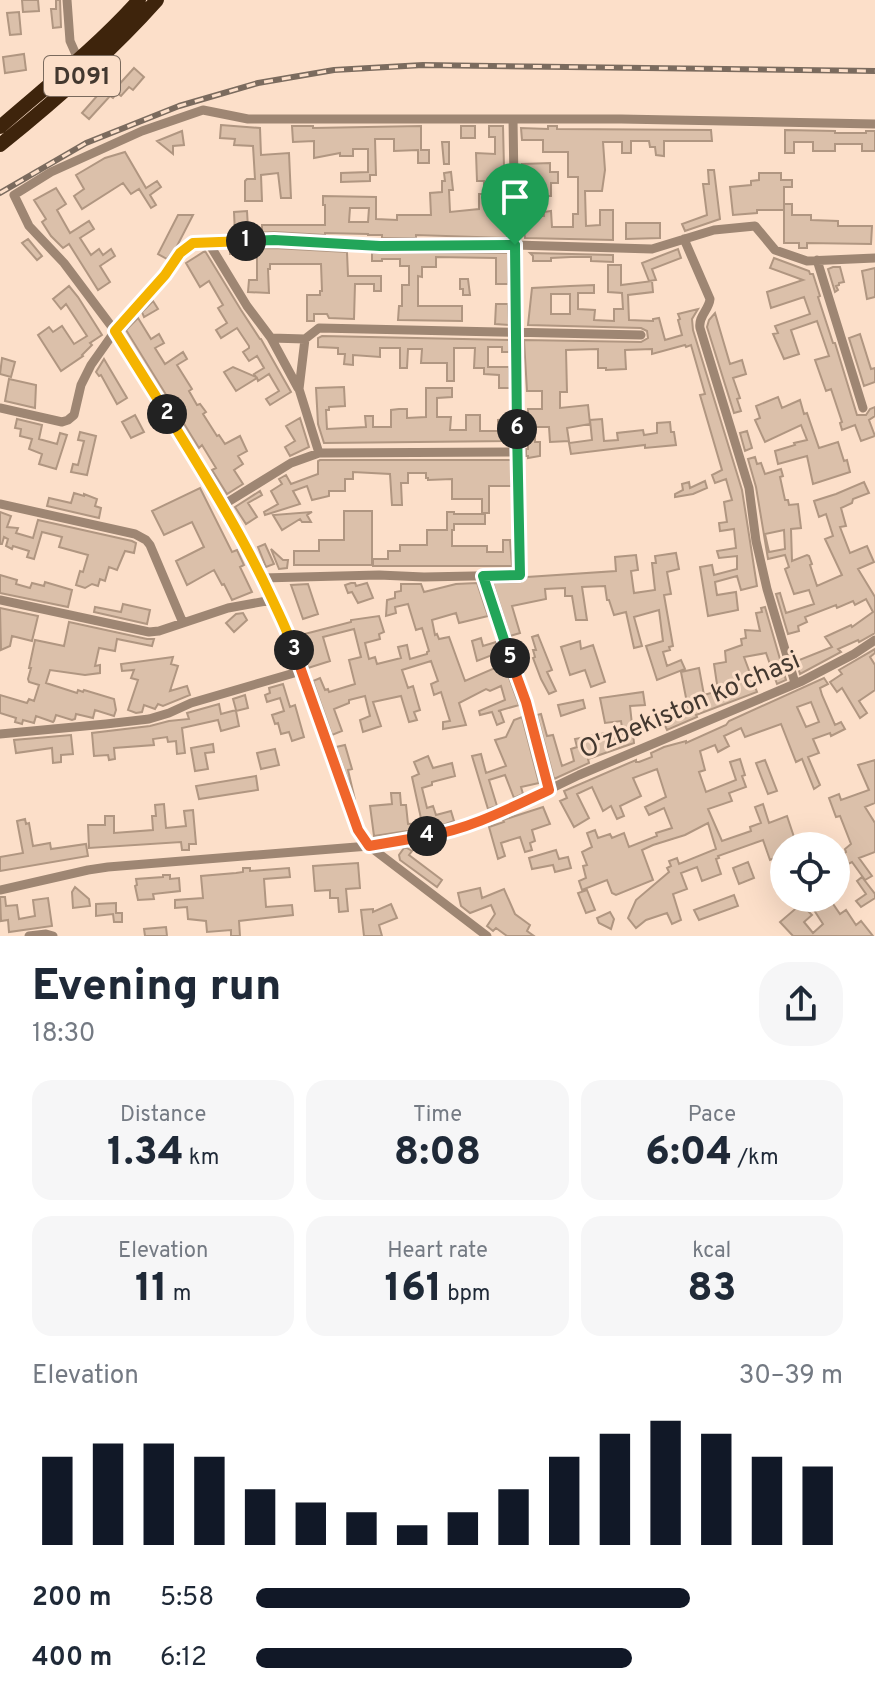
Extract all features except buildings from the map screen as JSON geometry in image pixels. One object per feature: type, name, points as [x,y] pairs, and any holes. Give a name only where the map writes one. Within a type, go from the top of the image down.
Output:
[{"type":"highway","name":"D091","points":[[0,145],[78,59],[139,0]]},
{"type":"highway","name":"D091","points":[[0,127],[67,90],[157,0]]},
{"type":"street","points":[[67,0],[70,41],[78,59]]},
{"type":"street","points":[[487,936],[369,846],[358,830],[289,636],[223,505],[115,331],[64,263],[29,226],[14,195],[51,172],[142,131],[203,110],[248,119],[621,119],[875,124]]},
{"type":"street","points":[[262,578],[520,575],[513,119]]},
{"type":"street","points":[[0,408],[62,422],[74,415],[81,385],[91,365],[180,253],[193,243],[274,240],[380,246],[515,245],[652,249],[714,230],[755,226],[775,250],[807,261],[875,258]]},
{"type":"street","points":[[684,239],[710,299],[700,320],[700,328],[749,488],[756,541],[767,589],[795,683]]},
{"type":"street","points":[[208,242],[247,306],[271,338],[299,389],[319,453]]},
{"type":"street","points":[[817,260],[863,408]]},
{"type":"street","points":[[271,338],[305,339],[319,328],[641,335]]},
{"type":"street","points":[[299,389],[305,339]]},
{"type":"street","points":[[223,505],[291,463],[319,453],[518,452]]},
{"type":"street","points":[[0,504],[135,534],[146,540],[183,623]]},
{"type":"street","points":[[483,576],[526,702],[549,790]]},
{"type":"street","points":[[0,600],[149,632],[228,608],[272,600]]},
{"type":"street","name":"O'zbekiston ko'chasi","points":[[0,890],[98,868],[369,846],[442,833],[496,815],[579,775],[795,683],[875,640]]},
{"type":"street","points":[[0,734],[149,719],[191,703],[301,671]]},
{"type":"street","points":[[29,936],[53,936]]},
{"type":"railway","points":[[0,193],[86,143],[179,106],[258,83],[334,70],[423,65],[875,71]]},
{"type":"route","points":[[274,240],[380,246],[515,245],[520,575],[483,576],[526,702],[549,790],[471,824],[442,833],[369,846],[349,811],[289,636],[262,578],[223,505],[115,331],[165,275],[180,253],[193,243],[274,240]]}]
